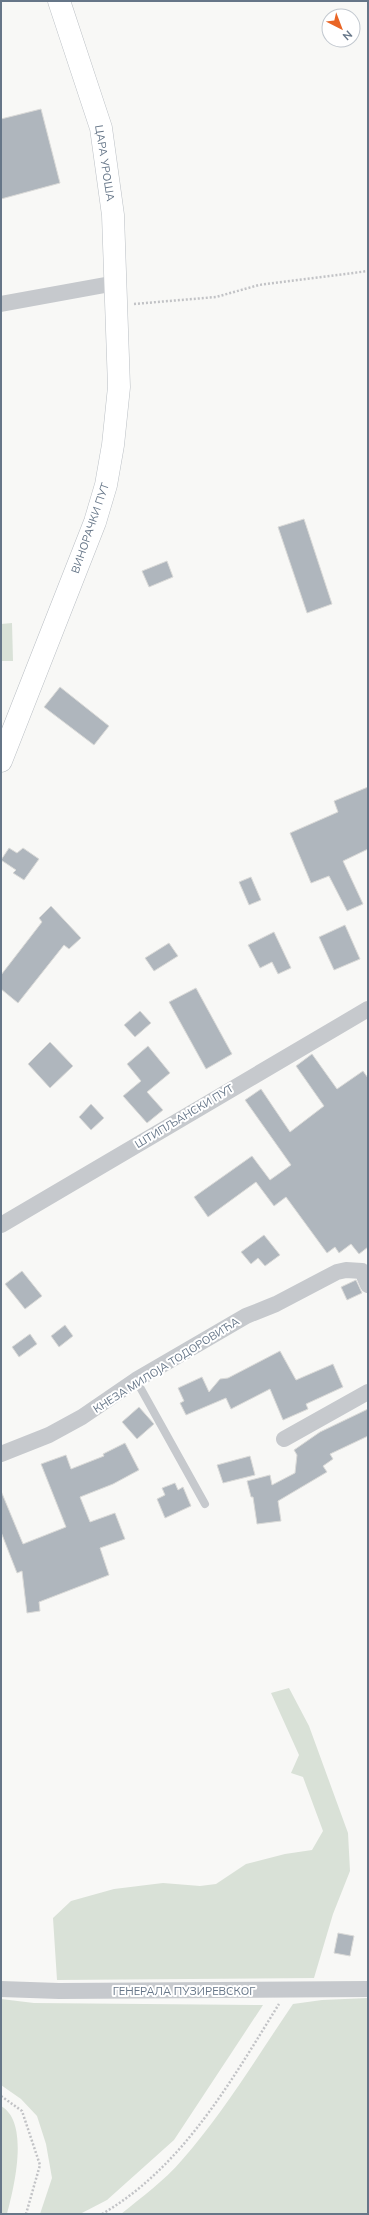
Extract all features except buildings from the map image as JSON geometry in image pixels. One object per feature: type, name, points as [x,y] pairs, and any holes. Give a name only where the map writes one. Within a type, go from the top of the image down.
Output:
[{"type":"street","name":"ЦАРА УРОША","points":[[62,2],[101,128],[113,215],[116,283]]},
{"type":"street","points":[[1,304],[116,283]]},
{"type":"street","name":"ВИНОРАЧКИ ПУТ","points":[[1,761],[95,522],[106,485],[113,445],[119,387],[118,305],[116,283]]},
{"type":"street","name":"ШТИПЉАНСКИ ПУТ","points":[[1,1225],[368,1009]]},
{"type":"street","name":"КНЕЗА МИЛОЈА ТОДОРОВИЋА","points":[[1,1454],[49,1435],[82,1417],[136,1380],[224,1327],[276,1304],[337,1272],[346,1270],[362,1271],[368,1285]]},
{"type":"street","points":[[284,1438],[368,1392]]},
{"type":"street","name":"ГЕНЕРАЛА ПУЗИРЕВСКОГ","points":[[1,1990],[368,1989]]},
{"type":"lane","points":[[136,1380],[205,1504]]},
{"type":"path","points":[[118,305],[216,297],[259,285],[368,271]]},
{"type":"path","points":[[102,2214],[121,2203],[174,2156],[222,2096],[288,1990]]},
{"type":"path","points":[[1,2096],[22,2111],[40,2165],[26,2214]]},
{"type":"shaded area","points":[[12,623],[13,661],[1,661],[1,624]]},
{"type":"shaded area","points":[[289,1688],[309,1726],[348,1833],[350,1871],[333,1914],[314,1978],[57,1980],[53,1918],[71,1901],[114,1889],[163,1883],[200,1886],[216,1884],[246,1864],[285,1854],[312,1850],[323,1831],[303,1777],[291,1773],[299,1755],[271,1693]]},
{"type":"shaded area","points":[[368,1998],[368,2214],[121,2214],[168,2175],[197,2142],[240,2084],[293,2004],[322,2000]]},
{"type":"shaded area","points":[[1,1999],[34,2003],[263,2005],[174,2140],[107,2200],[80,2214],[40,2214],[52,2178],[46,2144],[37,2116],[21,2099],[1,2085]]},
{"type":"shaded area","points":[[1,2106],[10,2114],[15,2126],[18,2156],[16,2173],[7,2214],[1,2214]]}]
